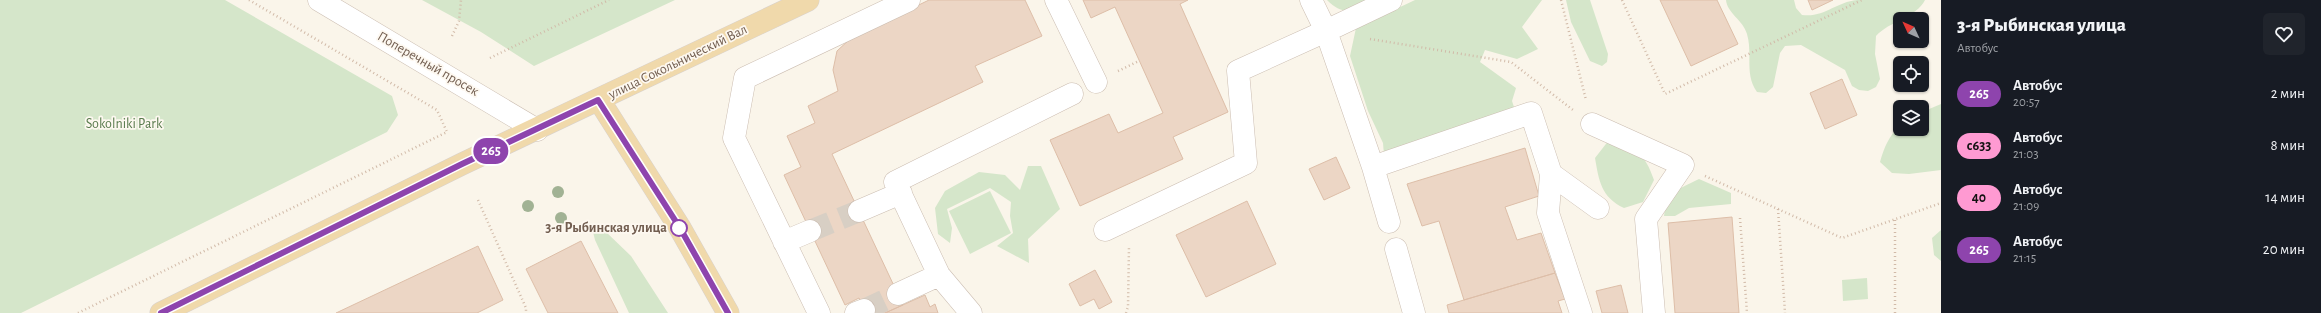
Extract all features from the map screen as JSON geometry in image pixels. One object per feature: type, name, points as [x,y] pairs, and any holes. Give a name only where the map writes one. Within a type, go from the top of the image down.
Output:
[{"type":"main road","name":"улица Сокольнический Вал","points":[[161,313],[462,164],[537,130],[808,0]]},
{"type":"main road","points":[[598,100],[680,228],[728,313]]},
{"type":"street","name":"Поперечный просек","points":[[319,0],[537,130]]},
{"type":"street","points":[[819,313],[734,138],[745,78],[909,0]]},
{"type":"street","points":[[1056,0],[1096,82]]},
{"type":"street","points":[[1311,0],[1326,31],[1373,167],[1389,222]]},
{"type":"street","points":[[1105,230],[1246,163],[1238,71],[1390,0]]},
{"type":"street","points":[[971,313],[939,275],[895,182],[1072,94]]},
{"type":"street","points":[[1373,167],[1531,113],[1551,174],[1548,213],[1581,313]]},
{"type":"street","points":[[1592,124],[1683,166],[1646,219],[1654,313]]},
{"type":"street","points":[[1551,174],[1598,208]]},
{"type":"street","points":[[858,210],[900,193]]},
{"type":"street","points":[[784,242],[810,231]]},
{"type":"street","points":[[1396,249],[1414,313]]},
{"type":"street","points":[[898,294],[939,275]]},
{"type":"path","points":[[78,313],[447,132],[437,110],[249,0]]},
{"type":"path","points":[[452,36],[459,21],[461,0]]},
{"type":"path","points":[[490,58],[609,0]]},
{"type":"path","points":[[1561,0],[1592,124]]},
{"type":"path","points":[[1622,0],[1665,94],[1862,0]]},
{"type":"path","points":[[1364,38],[1511,62],[1592,124]]},
{"type":"path","points":[[1683,166],[1842,238],[1941,202]]},
{"type":"path","points":[[478,200],[526,308],[526,313]]},
{"type":"path","points":[[1778,209],[1785,313]]},
{"type":"path","points":[[1740,218],[1747,313]]},
{"type":"path","points":[[1895,218],[1895,313]]},
{"type":"path","points":[[1126,313],[1128,307],[1130,251],[1127,220]]},
{"type":"green space","name":"Sokolniki Park","points":[[0,0],[225,0],[392,96],[398,115],[387,132],[21,313],[0,313]]},
{"type":"green space","points":[[422,0],[675,0],[534,66],[481,32]]},
{"type":"green space","points":[[1327,0],[1378,0],[1357,9],[1345,10],[1334,6]]},
{"type":"green space","points":[[1415,0],[1542,0],[1522,27],[1538,49],[1517,59],[1485,50],[1480,62],[1516,88],[1512,101],[1516,113],[1384,155],[1383,143],[1368,111],[1350,56],[1356,28]]},
{"type":"green space","points":[[1566,0],[1590,0],[1608,54],[1607,62],[1602,66],[1590,61],[1571,22]]},
{"type":"green space","points":[[1726,0],[1794,0],[1796,8],[1802,15],[1810,15],[1824,12],[1850,1],[1857,0],[1925,0],[1921,6],[1914,12],[1893,12],[1893,24],[1881,31],[1876,36],[1875,54],[1880,79],[1876,87],[1868,91],[1859,90],[1852,86],[1845,70],[1801,45],[1785,46],[1780,53],[1773,87],[1766,93],[1757,92],[1751,78],[1749,41],[1747,34],[1727,5]]},
{"type":"green space","points":[[1941,104],[1941,170],[1909,174],[1892,173],[1880,162],[1890,138],[1893,133],[1893,136],[1929,136],[1929,109]]},
{"type":"green space","points":[[1609,140],[1633,150],[1647,163],[1654,180],[1643,202],[1624,208],[1610,199],[1602,188],[1595,158]]},
{"type":"green space","points":[[1028,166],[1041,166],[1060,209],[1028,239],[1029,263],[997,246],[1013,233],[1010,216],[1011,202],[990,188],[947,209],[952,228],[950,243],[938,234],[935,208],[945,191],[979,172],[1005,175],[1020,190]]},
{"type":"green space","points":[[1699,179],[1731,193],[1731,204],[1689,208],[1675,216],[1664,216],[1668,201],[1672,196],[1680,189]]},
{"type":"green space","points":[[990,191],[1011,233],[970,254],[949,211]]},
{"type":"green space","points":[[1941,230],[1941,261],[1934,255],[1932,238]]},
{"type":"green space","points":[[605,231],[631,256],[668,313],[629,313],[595,240],[593,232]]},
{"type":"green space","points":[[1867,278],[1868,299],[1843,301],[1842,280]]},
{"type":"building","points":[[929,0],[1025,0],[1042,36],[975,66],[983,82],[832,154],[903,305],[885,313],[866,313],[859,298],[845,305],[784,175],[801,167],[787,136],[815,123],[808,106],[838,91],[833,70],[837,51],[851,38]]},
{"type":"building","points":[[1083,0],[1188,0],[1180,4],[1228,112],[1173,137],[1183,159],[1080,206],[1050,140],[1109,114],[1118,133],[1163,113],[1115,7],[1091,18]]},
{"type":"building","points":[[1660,0],[1717,0],[1738,44],[1691,66]]},
{"type":"building","points":[[1808,0],[1833,0],[1812,10]]},
{"type":"building","points":[[1842,79],[1857,115],[1825,129],[1810,93]]},
{"type":"building","points":[[1525,148],[1539,196],[1505,207],[1517,240],[1541,233],[1555,273],[1464,300],[1439,221],[1422,226],[1407,184]]},
{"type":"building","points":[[1336,157],[1350,188],[1324,200],[1309,169]]},
{"type":"building","points":[[1247,201],[1276,264],[1206,297],[1176,235]]},
{"type":"building","points":[[1732,217],[1739,313],[1675,313],[1668,223]]},
{"type":"building","points":[[581,241],[618,313],[548,313],[526,269]]},
{"type":"building","points":[[478,246],[503,300],[477,313],[336,313]]},
{"type":"building","points":[[1095,270],[1112,302],[1099,309],[1094,299],[1080,306],[1069,284]]},
{"type":"building","points":[[1555,273],[1565,299],[1558,301],[1562,313],[1449,313],[1447,305]]},
{"type":"building","points":[[1621,285],[1628,313],[1602,313],[1596,291]]},
{"type":"building","points":[[925,295],[930,307],[935,304],[938,313],[885,313]]},
{"type":"tunnel","points":[[810,231],[859,211]]},
{"type":"tunnel","points":[[864,310],[898,294]]},
{"type":"bus line","name":"265","points":[[161,313],[462,164],[598,100],[680,228],[728,313]]},
{"type":"place","name":"3-я Рыбинская улица","points":[[679,228]]}]
